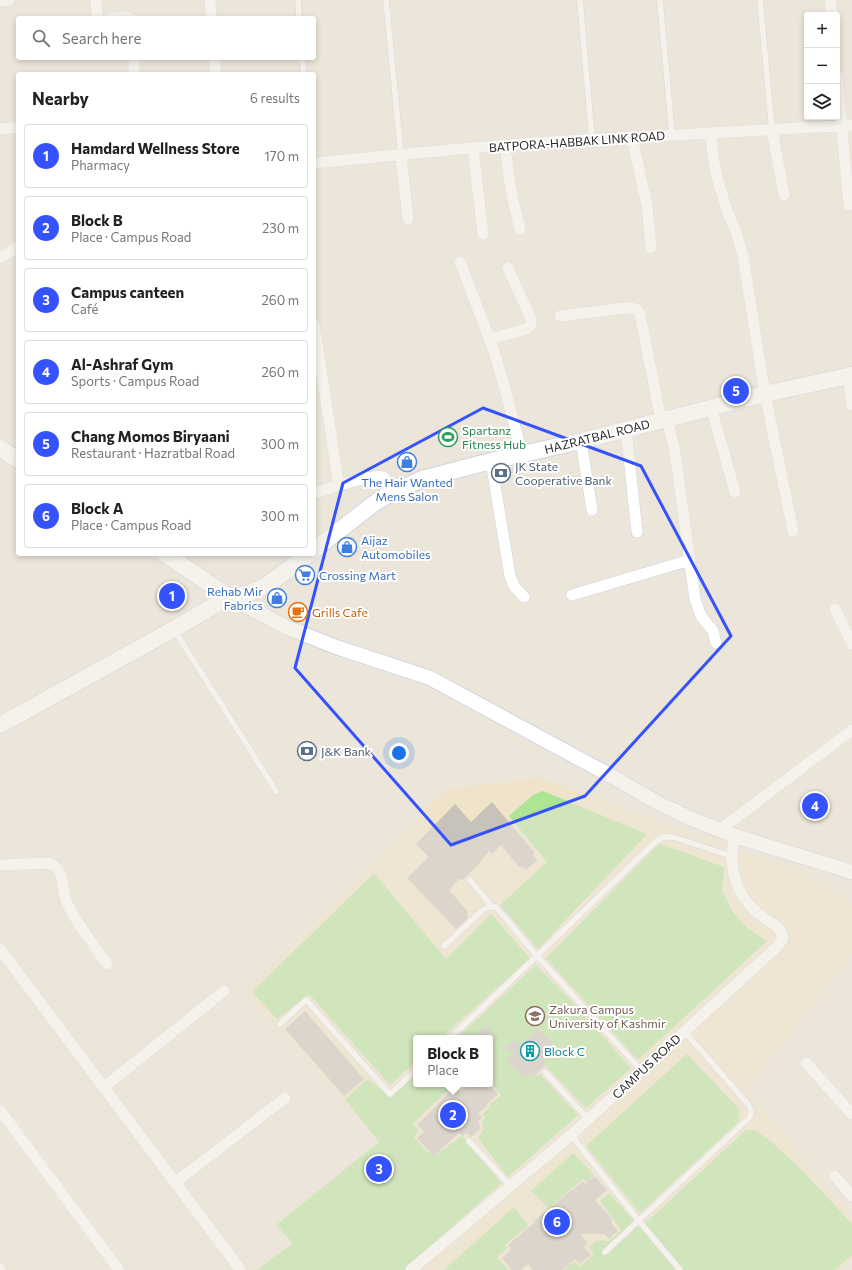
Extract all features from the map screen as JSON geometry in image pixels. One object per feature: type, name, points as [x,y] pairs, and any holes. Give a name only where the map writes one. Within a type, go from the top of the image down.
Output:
[{"type":"main road","name":"HAZRATBAL ROAD","points":[[316,548],[357,516],[393,492],[422,479],[491,461],[626,430],[765,394],[850,376]]},
{"type":"main road","points":[[0,448],[16,459]]},
{"type":"main road","points":[[169,556],[229,597]]},
{"type":"main road","points":[[0,725],[229,597],[250,593],[267,585],[306,556]]},
{"type":"street","points":[[0,1],[9,0]]},
{"type":"street","points":[[96,0],[97,16]]},
{"type":"street","points":[[210,0],[211,16]]},
{"type":"street","points":[[830,0],[832,12]]},
{"type":"street","points":[[134,60],[134,72]]},
{"type":"street","points":[[214,60],[216,72]]},
{"type":"street","points":[[839,84],[847,126],[849,205]]},
{"type":"street","name":"BATPORA-HABBAK LINK ROAD","points":[[316,163],[506,145],[672,134],[847,126]]},
{"type":"street","points":[[0,129],[16,127]]},
{"type":"street","points":[[772,130],[784,194]]},
{"type":"street","points":[[711,132],[713,157],[717,177],[726,210],[737,235],[743,256],[765,394],[793,531]]},
{"type":"street","points":[[632,137],[648,206],[651,248]]},
{"type":"street","points":[[506,145],[508,178],[512,202],[520,229]]},
{"type":"street","points":[[473,148],[483,234]]},
{"type":"street","points":[[401,154],[408,219]]},
{"type":"street","points":[[0,258],[16,248]]},
{"type":"street","points":[[460,262],[490,339],[505,388],[522,454]]},
{"type":"street","points":[[490,339],[530,327],[532,324],[508,268]]},
{"type":"street","points":[[560,316],[626,308],[637,309],[640,314],[664,419],[675,452],[697,609],[713,631],[716,643]]},
{"type":"street","points":[[316,337],[339,486]]},
{"type":"street","points":[[850,376],[852,405]]},
{"type":"street","points":[[711,407],[735,492]]},
{"type":"street","points":[[626,430],[637,532]]},
{"type":"street","points":[[581,441],[592,510]]},
{"type":"street","points":[[491,461],[510,576],[514,586],[524,596]]},
{"type":"street","points":[[316,492],[379,475],[384,477],[393,492]]},
{"type":"street","points":[[572,595],[690,560]]},
{"type":"street","points":[[229,597],[288,628],[336,647],[430,678],[658,803],[735,836],[852,872]]},
{"type":"street","points":[[835,609],[852,644]]},
{"type":"street","points":[[720,830],[852,730]]},
{"type":"street","name":"CAMPUS ROAD","points":[[411,1270],[588,1119],[778,946],[783,938],[781,930],[756,912],[742,896],[734,877],[731,856],[735,836]]},
{"type":"street","points":[[0,865],[49,863],[55,865],[60,871],[65,895],[70,908],[107,964]]},
{"type":"street","points":[[0,949],[240,1269]]},
{"type":"street","points":[[104,1087],[224,991]]},
{"type":"street","points":[[806,1063],[852,1114]]},
{"type":"street","points":[[176,1182],[285,1098]]},
{"type":"street","points":[[0,1110],[119,1270]]},
{"type":"street","points":[[835,1176],[852,1196]]},
{"type":"lane","points":[[298,0],[299,16]]},
{"type":"lane","points":[[386,0],[401,154]]},
{"type":"lane","points":[[580,0],[592,140]]},
{"type":"lane","points":[[660,0],[672,134]]},
{"type":"lane","points":[[760,0],[772,130]]},
{"type":"lane","points":[[302,60],[304,72]]},
{"type":"lane","points":[[174,629],[276,791]]},
{"type":"lane","points":[[453,1035],[656,841],[663,837],[673,837],[731,856]]},
{"type":"lane","points":[[470,880],[492,907]]},
{"type":"lane","points":[[444,946],[484,909],[496,907],[537,956],[641,1070]]},
{"type":"lane","points":[[280,1024],[306,1000],[390,1094],[413,1073]]},
{"type":"lane","points":[[605,1252],[750,1117],[751,1111],[748,1104],[684,1031]]},
{"type":"lane","points":[[545,1072],[588,1119]]},
{"type":"lane","points":[[571,1134],[639,1221],[680,1270]]},
{"type":"lane","points":[[470,1141],[511,1186]]},
{"type":"path","points":[[390,1094],[394,1103],[393,1145],[398,1156],[399,1164],[397,1174],[392,1181]]},
{"type":"highlighted area","points":[[483,408],[641,466],[731,636],[585,796],[451,845],[295,668],[343,483]]},
{"type":"shaded area","name":"Zakura Campus University of Kashmir","points":[[541,778],[803,874],[852,904],[852,954],[746,1089],[852,1217],[852,1259],[840,1270],[257,1270],[293,1243],[276,1225],[379,1141],[245,993],[446,790]]},
{"type":"green space","points":[[543,791],[647,834],[538,949],[500,905],[547,862],[509,816],[533,795]]},
{"type":"green space","points":[[661,844],[724,867],[722,890],[732,911],[748,929],[767,941],[638,1060],[546,958],[653,850]]},
{"type":"green space","points":[[374,873],[446,959],[491,914],[530,958],[444,1035],[413,1035],[413,1064],[390,1085],[309,994],[277,1019],[252,992]]},
{"type":"green space","points":[[536,965],[571,1000],[631,1068],[586,1108],[545,1065],[544,1057],[555,1046],[538,1028],[521,1045],[515,1039],[507,1047],[513,1054],[506,1061],[522,1077],[531,1073],[535,1076],[540,1074],[578,1115],[508,1177],[478,1138],[484,1129],[481,1123],[485,1118],[483,1114],[491,1103],[501,1095],[493,1086],[493,1035],[460,1035]]},
{"type":"green space","points":[[687,1054],[740,1110],[738,1122],[640,1213],[586,1146]]},
{"type":"green space","points":[[413,1075],[413,1087],[452,1087],[413,1123],[419,1131],[414,1137],[427,1152],[430,1152],[434,1156],[462,1136],[501,1183],[404,1270],[257,1270],[293,1243],[276,1225],[379,1142],[345,1099],[368,1079],[388,1096]],"holes":[[[387,1150],[384,1158],[389,1163],[389,1172],[384,1179],[377,1180],[369,1169],[371,1159],[377,1156],[383,1156]]]},
{"type":"green space","points":[[746,1130],[755,1130],[794,1162],[852,1224],[852,1255],[835,1270],[564,1270],[574,1261],[580,1267],[594,1254],[589,1247],[597,1240],[609,1241],[621,1230],[600,1201],[609,1193],[640,1228]]},
{"type":"green space","points":[[573,1153],[594,1175],[587,1182],[583,1179],[549,1208],[531,1191]]},
{"type":"green space","points":[[514,1207],[528,1226],[505,1245],[507,1249],[497,1257],[509,1270],[444,1270]]},
{"type":"building","points":[[492,802],[535,853],[533,855],[537,860],[526,870],[523,867],[519,867],[501,845],[492,854],[489,851],[476,867],[462,880],[459,879],[449,890],[468,912],[468,918],[456,929],[407,878],[429,857],[416,844],[455,804],[471,822]]},
{"type":"building","points":[[305,1011],[364,1079],[344,1096],[285,1029]]},
{"type":"building","points":[[486,1026],[497,1038],[493,1038],[493,1035],[474,1035]]},
{"type":"building","name":"Block C","points":[[538,1028],[555,1046],[544,1057],[545,1065],[535,1076],[531,1073],[522,1077],[506,1060],[513,1054],[506,1048],[515,1039],[521,1045]]},
{"type":"building","points":[[455,1087],[460,1092],[465,1087],[492,1087],[498,1094],[478,1113],[482,1117],[478,1122],[481,1128],[471,1137],[466,1133],[462,1136],[459,1133],[434,1156],[417,1138],[424,1132],[417,1125]]},
{"type":"building","points":[[377,1156],[383,1156],[389,1163],[389,1172],[384,1179],[377,1181],[370,1174],[368,1166],[371,1160]]},
{"type":"building","points":[[595,1176],[607,1190],[595,1200],[612,1219],[611,1223],[618,1231],[609,1239],[605,1234],[580,1234],[588,1243],[584,1247],[591,1255],[580,1264],[575,1259],[562,1270],[533,1270],[528,1264],[521,1270],[512,1270],[502,1258],[511,1250],[508,1245],[535,1222],[534,1221],[583,1181],[585,1184]]},
{"type":"place","name":"Chang Momos Biryaani","points":[[736,391]]},
{"type":"place","name":"Spartanz Fitness Hub","points":[[448,437]]},
{"type":"place","name":"The Hair Wanted Mens Salon","points":[[407,462]]},
{"type":"place","name":"JK State Cooperative Bank","points":[[501,473]]},
{"type":"place","name":"Aijaz Automobiles","points":[[347,547]]},
{"type":"place","name":"Crossing Mart","points":[[305,575]]},
{"type":"place","name":"Hamdard Wellness Store","points":[[172,596]]},
{"type":"place","name":"Rehab Mir Fabrics","points":[[277,598]]},
{"type":"place","name":"Grills Cafe","points":[[298,612]]},
{"type":"place","name":"J&K Bank","points":[[307,751]]},
{"type":"place","name":"Al-Ashraf Gym","points":[[815,806]]},
{"type":"place","name":"Zakura Campus University of Kashmir","points":[[535,1016]]},
{"type":"place","name":"Block C","points":[[530,1051]]},
{"type":"place","name":"Block B","points":[[453,1115]]},
{"type":"place","name":"Campus canteen","points":[[379,1169]]},
{"type":"place","name":"Block A","points":[[557,1222]]}]
